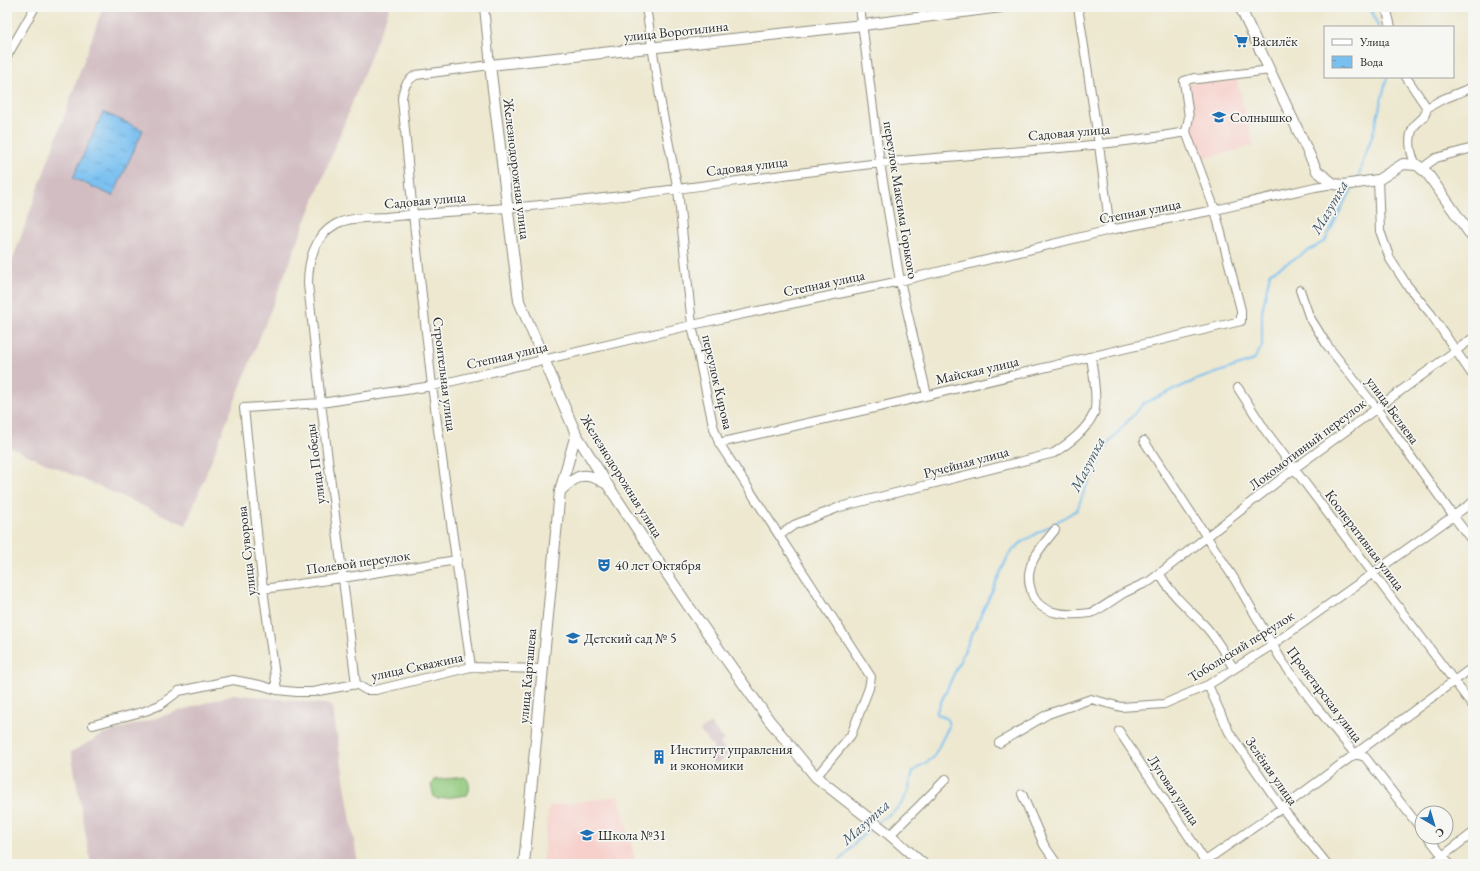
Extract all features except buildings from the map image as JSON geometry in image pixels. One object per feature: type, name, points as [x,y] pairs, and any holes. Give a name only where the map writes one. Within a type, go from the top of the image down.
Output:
[{"type":"street","points":[[7,56],[35,7]]},
{"type":"street","name":"Железнодорожная улица","points":[[484,7],[519,300],[576,434],[607,484],[687,604],[760,707],[816,777],[890,835],[923,864]]},
{"type":"street","name":"переулок Кирова","points":[[646,7],[662,110],[678,190],[692,325],[713,425],[719,443],[871,677],[870,688],[852,735],[816,777]]},
{"type":"street","name":"переулок Максима Горького","points":[[860,7],[880,163],[900,281],[927,396]]},
{"type":"street","name":"улица Воротилина","points":[[405,84],[416,75],[490,65],[863,25],[1001,7]]},
{"type":"street","points":[[1078,7],[1110,230]]},
{"type":"street","points":[[1240,7],[1316,172],[1334,184]]},
{"type":"street","points":[[1386,7],[1391,26]]},
{"type":"street","points":[[1215,210],[1186,132],[1189,117],[1184,81],[1194,78],[1198,79],[1270,70]]},
{"type":"street","points":[[1407,78],[1428,108]]},
{"type":"street","name":"Строительная улица","points":[[405,84],[402,99],[432,386],[471,667]]},
{"type":"street","points":[[1473,87],[1441,100],[1428,108],[1425,116],[1414,127],[1410,138],[1414,161],[1427,173],[1473,238]]},
{"type":"street","name":"Садовая улица","points":[[318,242],[327,231],[336,225],[347,221],[678,190],[880,163],[1099,145],[1186,132]]},
{"type":"street","points":[[1419,167],[1436,158],[1473,148]]},
{"type":"street","name":"Степная улица","points":[[244,408],[320,403],[432,386],[692,325],[900,281],[1110,230],[1215,210],[1315,187],[1334,184],[1356,184],[1378,180],[1403,164],[1419,167]]},
{"type":"street","points":[[1378,180],[1380,231],[1390,259],[1407,285],[1431,314],[1473,376]]},
{"type":"street","name":"Майская улица","points":[[719,443],[927,396],[1241,321],[1241,310],[1215,210]]},
{"type":"street","name":"улица Победы","points":[[318,242],[311,255],[308,269],[308,284],[320,403],[356,684]]},
{"type":"street","name":"улица Беляева","points":[[1300,290],[1309,316],[1327,345],[1377,409],[1473,542]]},
{"type":"street","name":"Локомотивный переулок","points":[[1055,530],[1036,555],[1030,567],[1028,581],[1031,593],[1036,602],[1048,611],[1058,614],[1092,612],[1123,594],[1150,581],[1295,468],[1473,338]]},
{"type":"street","name":"Ручейная улица","points":[[780,535],[794,525],[840,508],[1054,453],[1072,442],[1084,428],[1094,412],[1095,389],[1091,357]]},
{"type":"street","name":"Кооперативная улица","points":[[1238,388],[1265,430],[1473,706]]},
{"type":"street","name":"улица Суворова","points":[[244,408],[263,588],[277,690]]},
{"type":"street","name":"улица Карташева","points":[[524,864],[560,491],[576,434]]},
{"type":"street","name":"Пролетарская улица","points":[[1144,441],[1235,580],[1272,645],[1314,704],[1355,754],[1365,757],[1414,820]]},
{"type":"street","points":[[560,491],[570,481],[579,476],[590,475],[607,484]]},
{"type":"street","name":"Тобольский переулок","points":[[998,743],[1048,714],[1091,699],[1121,707],[1164,704],[1208,685],[1272,645],[1454,517],[1473,502]]},
{"type":"street","name":"Полевой переулок","points":[[263,588],[342,578],[457,560]]},
{"type":"street","points":[[1159,573],[1165,584],[1178,601],[1209,630],[1234,669]]},
{"type":"street","name":"улица Скважина","points":[[93,724],[145,711],[160,705],[179,691],[233,680],[260,684],[277,690],[313,692],[356,684],[366,690],[376,690],[471,667],[542,670]]},
{"type":"street","points":[[1204,863],[1282,808],[1473,667]]},
{"type":"street","name":"Зелёная улица","points":[[1208,685],[1229,732],[1282,808],[1327,864]]},
{"type":"street","name":"Луговая улица","points":[[1119,731],[1204,863]]},
{"type":"street","points":[[890,835],[946,779]]},
{"type":"street","points":[[1022,794],[1044,845],[1057,864]]},
{"type":"street","points":[[1432,864],[1473,833]]},
{"type":"street","points":[[1434,845],[1449,864]]},
{"type":"shaded area","points":[[103,7],[390,7],[186,525],[7,446],[7,276]]},
{"type":"shaded area","name":"Солнышко","points":[[1237,80],[1254,146],[1200,159],[1196,155],[1188,88],[1191,83]]},
{"type":"shaded area","points":[[234,694],[332,705],[358,864],[91,864],[71,752],[104,734]]},
{"type":"shaded area","points":[[710,723],[724,740],[720,744],[728,754],[715,765],[706,754],[714,748],[700,731]]},
{"type":"shaded area","name":"Школа №31","points":[[619,796],[636,864],[542,864],[549,806]]},
{"type":"green space","points":[[465,777],[469,786],[467,795],[438,799],[434,797],[431,785],[434,780]]},
{"type":"water","points":[[103,112],[143,130],[113,196],[73,178]]},
{"type":"waterway","name":"Мазутка","points":[[1370,7],[1378,26]]},
{"type":"waterway","name":"Мазутка","points":[[1357,180],[1374,130],[1387,78]]},
{"type":"waterway","name":"Мазутка","points":[[878,822],[894,811],[902,803],[911,782],[913,771],[933,758],[949,726],[947,719],[936,713],[1009,554],[1022,542],[1077,510],[1085,489],[1110,441],[1144,403],[1196,380],[1254,360],[1262,346],[1262,312],[1270,273],[1325,241],[1344,203],[1354,187]]},
{"type":"waterway","name":"Мазутка","points":[[837,864],[859,839],[873,826]]},
{"type":"place","name":"Василёк","points":[[1241,41]]},
{"type":"place","name":"Солнышко","points":[[1219,117]]},
{"type":"place","name":"40 лет Октября","points":[[604,565]]},
{"type":"place","name":"Детский сад № 5","points":[[573,638]]},
{"type":"place","name":"Институт управления и экономики","points":[[659,757]]},
{"type":"place","name":"Школа №31","points":[[587,835]]}]
